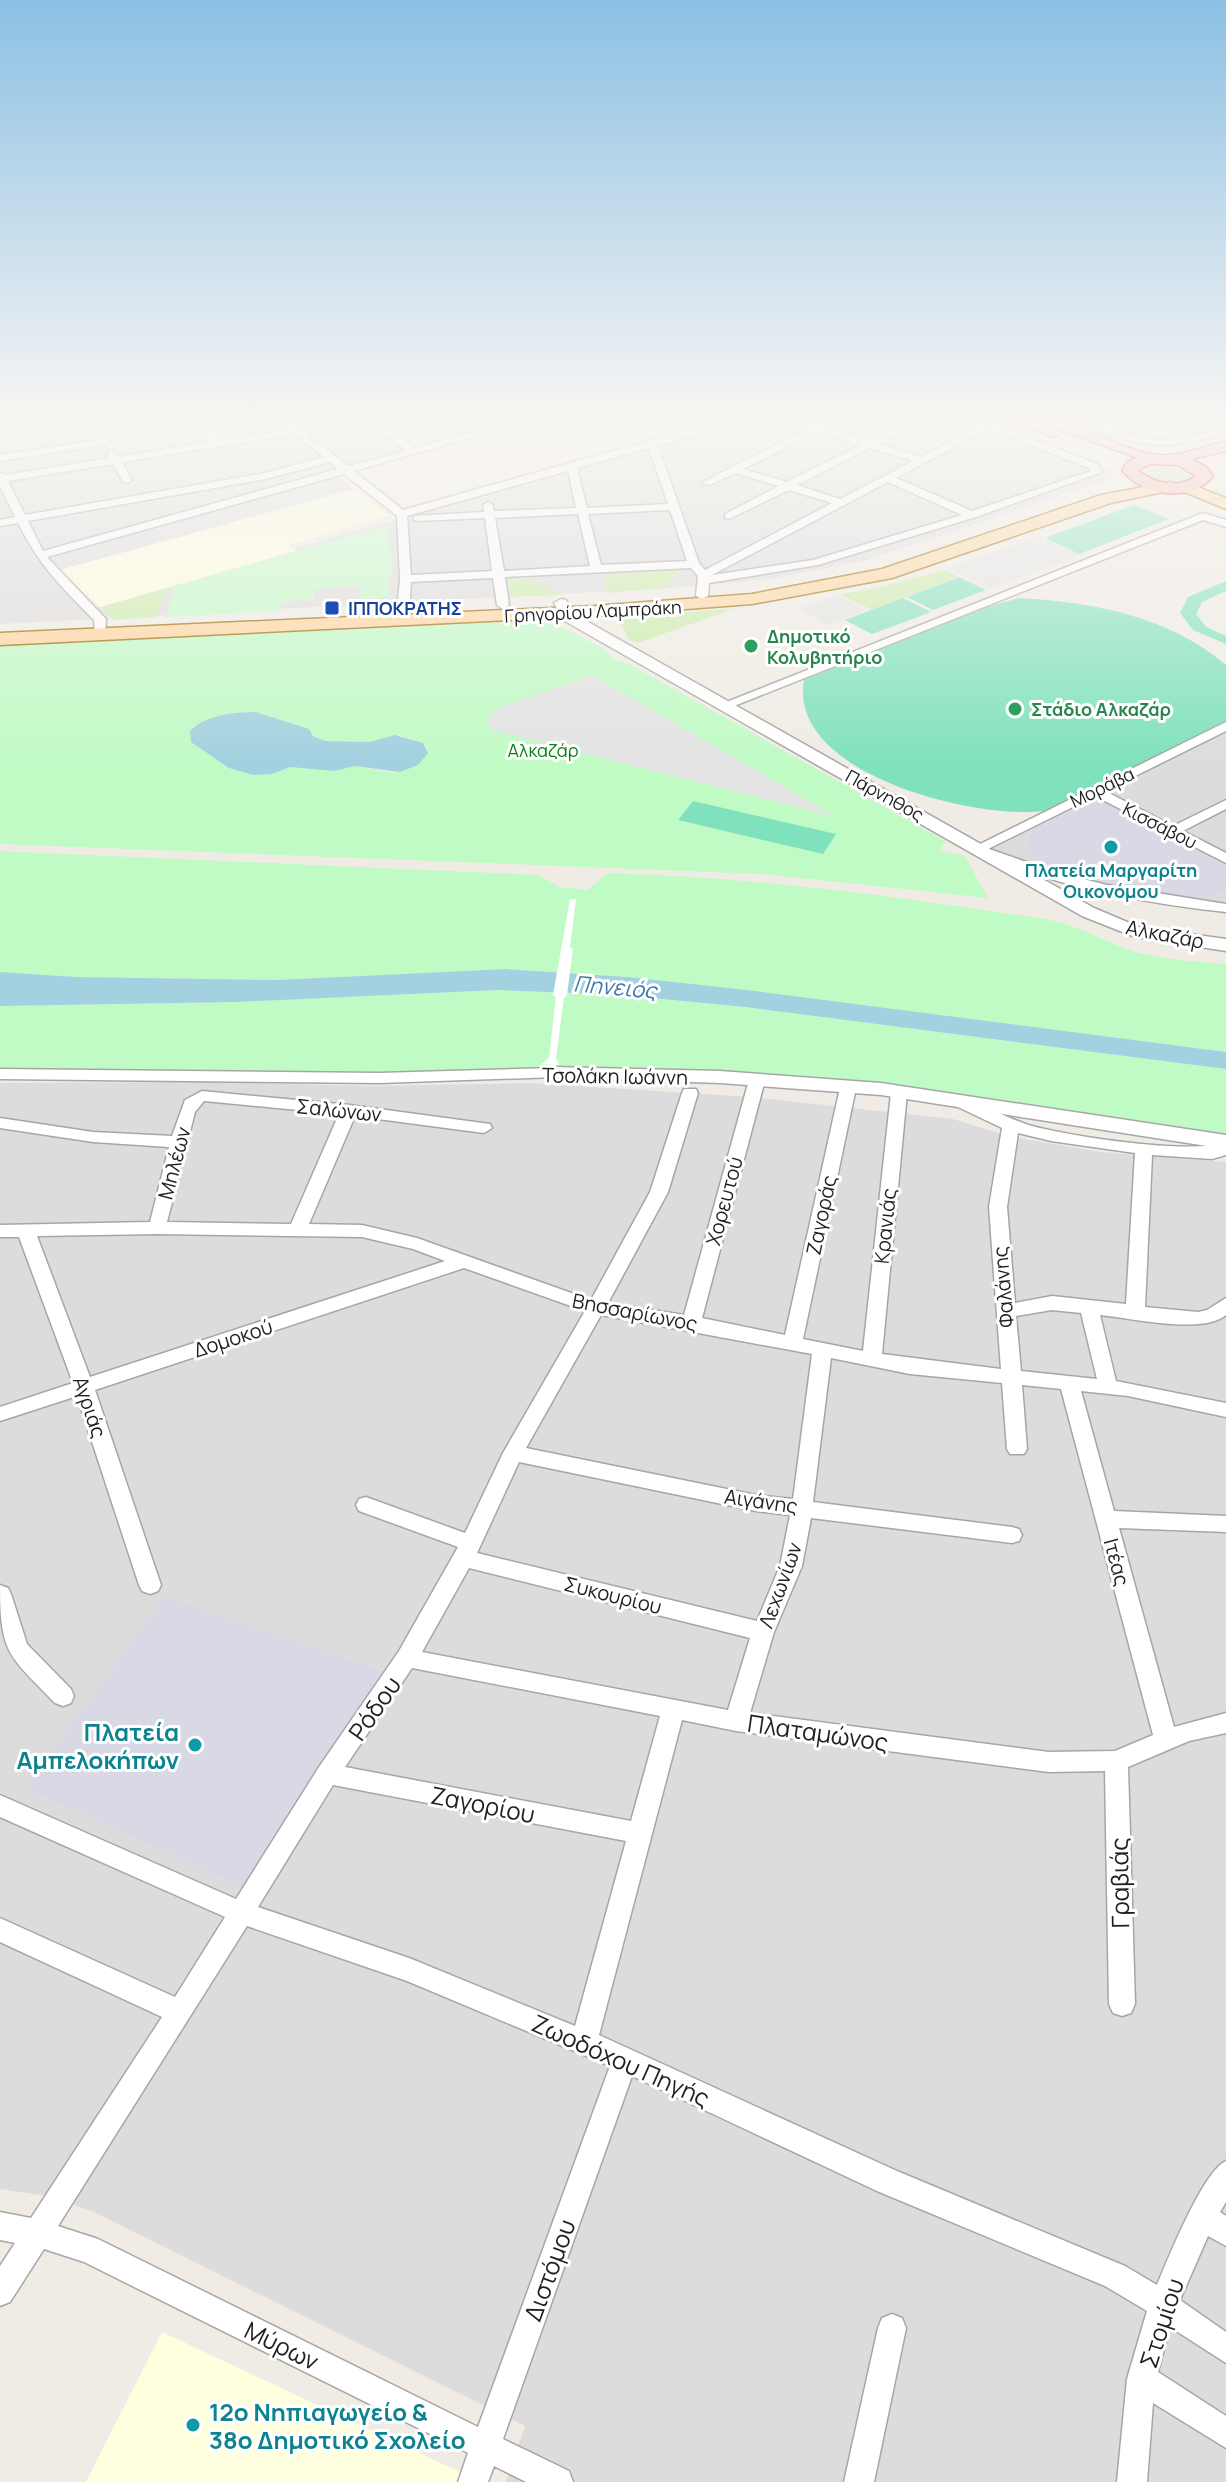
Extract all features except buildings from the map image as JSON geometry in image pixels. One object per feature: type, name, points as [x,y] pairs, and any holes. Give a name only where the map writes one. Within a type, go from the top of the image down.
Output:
[{"type":"main road","name":"Γρηγορίου Λαμπράκη","points":[[564,611],[703,583],[801,583],[876,565],[972,533]]},
{"type":"main road","name":"Γρηγορίου Λαμπράκη","points":[[0,639],[403,610],[564,611],[727,602],[831,586],[895,571],[1007,533]]},
{"type":"main road","name":"Γρηγορίου Λαμπράκη","points":[[0,629],[100,630],[504,610]]},
{"type":"street","points":[[27,533],[53,573],[97,614],[100,630]]},
{"type":"street","points":[[40,555],[122,533]]},
{"type":"street","points":[[403,533],[406,579],[403,610]]},
{"type":"street","points":[[493,533],[504,610]]},
{"type":"street","points":[[589,533],[596,569]]},
{"type":"street","points":[[683,533],[703,583]]},
{"type":"street","points":[[703,583],[790,533]]},
{"type":"street","points":[[703,583],[814,563],[913,533]]},
{"type":"street","points":[[725,705],[1160,533]]},
{"type":"street","points":[[406,579],[694,564]]},
{"type":"street","name":"Πάρνηθος","points":[[564,611],[979,848],[1062,877],[1226,908]]},
{"type":"street","name":"Μοράβα","points":[[979,848],[1226,726]]},
{"type":"street","name":"Κισσάβου","points":[[1095,791],[1226,859]]},
{"type":"street","points":[[1173,831],[1226,804]]},
{"type":"street","name":"Αλκαζάρ","points":[[979,848],[1062,898],[1121,927],[1166,939],[1226,945]]},
{"type":"street","points":[[1206,906],[1226,895]]},
{"type":"street","name":"Τσολάκη Ιωάννη","points":[[0,1074],[379,1078],[552,1073],[757,1080],[899,1093],[1226,1142]]},
{"type":"street","name":"Χορευτού","points":[[691,1323],[757,1080]]},
{"type":"street","name":"Ζαγοράς","points":[[793,1343],[848,1088]]},
{"type":"street","name":"Ρόδου","points":[[0,2292],[180,2012],[327,1774],[407,1658],[467,1550],[513,1453],[597,1308],[659,1192],[690,1093]]},
{"type":"street","name":"Κρανιάς","points":[[872,1359],[899,1093]]},
{"type":"street","name":"Σαλώνων","points":[[193,1100],[211,1096],[484,1128]]},
{"type":"street","name":"Μηλέων","points":[[157,1228],[178,1142],[193,1100]]},
{"type":"street","points":[[964,1103],[985,1116],[1011,1126],[1144,1149],[1212,1153],[1226,1149]]},
{"type":"street","points":[[298,1228],[349,1110]]},
{"type":"street","points":[[0,1123],[93,1137],[178,1142]]},
{"type":"street","name":"Φαλάνης","points":[[1011,1126],[998,1207],[1017,1449]]},
{"type":"street","points":[[1135,1310],[1144,1149]]},
{"type":"street","name":"Βησσαρίωνος","points":[[0,1231],[298,1228],[376,1234],[466,1261],[597,1308],[691,1323],[910,1367],[1108,1386],[1226,1410]]},
{"type":"street","name":"Αγριάς","points":[[26,1230],[84,1387],[150,1585]]},
{"type":"street","name":"Δομοκού","points":[[0,1414],[466,1261]]},
{"type":"street","points":[[1005,1311],[1052,1303],[1198,1319],[1213,1316],[1226,1305]]},
{"type":"street","points":[[1089,1306],[1108,1386]]},
{"type":"street","name":"Λεχωνίων","points":[[736,1721],[763,1632],[791,1566],[804,1507],[822,1350]]},
{"type":"street","name":"Ιτέας","points":[[1069,1383],[1166,1741]]},
{"type":"street","name":"Αιγάνης","points":[[513,1453],[756,1503],[1012,1535]]},
{"type":"street","name":"Συκουρίου","points":[[366,1505],[467,1550],[763,1632]]},
{"type":"street","points":[[1105,1519],[1226,1524]]},
{"type":"street","points":[[0,1594],[18,1649],[63,1696]]},
{"type":"street","name":"Πλαταμώνος","points":[[407,1658],[736,1721],[1049,1762],[1116,1761],[1187,1732],[1226,1723]]},
{"type":"street","points":[[584,2042],[673,1710]]},
{"type":"street","name":"Γραβιάς","points":[[1116,1761],[1122,2004]]},
{"type":"street","name":"Ζαγορίου","points":[[327,1774],[640,1833]]},
{"type":"street","name":"Ζωοδόχου Πηγής","points":[[0,1806],[74,1841],[210,1896],[242,1913],[409,1970],[625,2059],[887,2181],[1115,2276],[1226,2349]]},
{"type":"street","points":[[0,1930],[180,2012]]},
{"type":"street","name":"Διστόμου","points":[[473,2482],[625,2059]]},
{"type":"street","name":"Στομίου","points":[[1132,2482],[1142,2379],[1163,2305],[1214,2224],[1226,2175]]},
{"type":"street","name":"Μύρων","points":[[0,2226],[88,2249],[558,2482]]},
{"type":"street","points":[[859,2482],[892,2328]]},
{"type":"street","points":[[1142,2379],[1226,2433]]},
{"type":"shaded area","points":[[0,533],[195,533],[56,571],[91,609],[350,533],[949,533],[867,560],[770,579],[670,588],[0,624]]},
{"type":"shaded area","points":[[195,533],[329,533],[288,545],[296,551],[100,607],[60,570]]},
{"type":"shaded area","points":[[1038,536],[1080,555],[990,589],[949,568]]},
{"type":"shaded area","points":[[838,595],[867,610],[827,625],[798,609]]},
{"type":"shaded area","points":[[592,675],[836,817],[491,730],[488,718],[498,708]]},
{"type":"shaded area","points":[[1226,725],[1226,911],[1180,906],[1034,874],[982,844]]},
{"type":"shaded area","name":"Πλατεία Μαργαρίτη Οικονόμου","points":[[1098,796],[1226,863],[1226,889],[1208,897],[1181,898],[1057,871],[1033,856],[1027,845],[1033,829]]},
{"type":"shaded area","points":[[220,1082],[370,1086],[531,1083],[751,1097],[953,1119],[1011,1137],[1101,1152],[1226,1162],[1226,2482],[506,2482],[525,2426],[94,2212],[47,2196],[0,2189],[0,1083]]},
{"type":"shaded area","name":"Πλατεία Αμπελοκήπων","points":[[165,1597],[383,1671],[243,1887],[25,1788]]},
{"type":"shaded area","points":[[162,2332],[464,2474],[461,2482],[86,2482]]},
{"type":"green space","points":[[361,533],[389,533],[393,575],[388,577],[389,597],[360,599],[358,586],[314,589],[314,601],[295,598],[295,602],[280,603],[280,611],[165,617],[175,586]]},
{"type":"green space","points":[[1059,533],[1133,533],[1079,554],[1045,538]]},
{"type":"green space","points":[[947,570],[958,577],[872,610],[839,594],[867,590]]},
{"type":"green space","points":[[679,573],[664,588],[608,593],[603,575]]},
{"type":"green space","points":[[959,577],[986,590],[933,610],[907,597]]},
{"type":"green space","points":[[531,579],[561,595],[508,597],[505,580]]},
{"type":"green space","points":[[1226,581],[1226,591],[1202,602],[1196,614],[1206,627],[1226,636],[1226,644],[1193,630],[1180,613],[1188,597]]},
{"type":"green space","points":[[167,588],[156,617],[115,620],[100,608]]},
{"type":"green space","points":[[903,598],[931,612],[872,634],[845,620]]},
{"type":"green space","name":"Στάδιο Αλκαζάρ","points":[[1019,598],[1074,603],[1128,615],[1155,623],[1204,648],[1226,665],[1226,724],[1064,805],[1045,811],[1014,812],[975,808],[892,784],[854,765],[825,741],[807,713],[804,680],[983,608]]},
{"type":"green space","points":[[734,609],[637,643],[627,638],[614,616]]},
{"type":"green space","name":"Αλκαζάρ","points":[[547,619],[548,624],[556,624],[605,649],[616,660],[629,664],[945,841],[940,851],[965,856],[988,898],[762,874],[0,844],[0,645]],"holes":[[[251,712],[303,729],[325,741],[370,742],[400,735],[426,746],[418,765],[394,773],[354,766],[334,770],[290,767],[269,774],[253,775],[229,768],[191,742],[191,729],[212,718],[235,713]]]},
{"type":"green space","points":[[693,801],[836,834],[823,854],[678,820]]},
{"type":"green space","points":[[0,851],[539,875],[559,887],[588,890],[607,873],[663,875],[884,896],[1050,920],[1143,954],[1226,964],[1226,1052],[627,977],[506,969],[277,980],[76,977],[0,972]]},
{"type":"green space","points":[[498,990],[621,995],[745,1007],[1226,1069],[1226,1136],[915,1090],[520,1067],[437,1072],[0,1069],[0,1006],[235,1002]]},
{"type":"water","points":[[256,712],[309,729],[313,736],[325,741],[370,742],[395,735],[423,743],[428,753],[418,765],[400,772],[354,766],[335,771],[290,767],[272,774],[253,775],[229,768],[191,742],[190,731],[204,721],[229,714]]},
{"type":"water","name":"Πηνειός","points":[[506,969],[627,977],[747,990],[1226,1052],[1226,1069],[745,1007],[621,995],[498,990],[235,1002],[0,1006],[0,972],[76,977],[277,980]]},
{"type":"pier","points":[[570,899],[576,899],[570,947],[573,949],[556,1058],[559,1065],[541,1064],[549,1058],[556,997],[553,995]]},
{"type":"place","name":"ΙΠΠΟΚΡΑΤΗΣ","points":[[332,608]]},
{"type":"place","name":"Δημοτικό Κολυβητήριο","points":[[751,646]]},
{"type":"place","name":"Στάδιο Αλκαζάρ","points":[[1015,709]]},
{"type":"place","name":"Πλατεία Μαργαρίτη Οικονόμου","points":[[1111,847]]},
{"type":"place","name":"Πλατεία Αμπελοκήπων","points":[[195,1745]]},
{"type":"place","name":"12o Νηπιαγωγείο & 38ο Δημοτικό Σχολείο","points":[[193,2425]]}]
